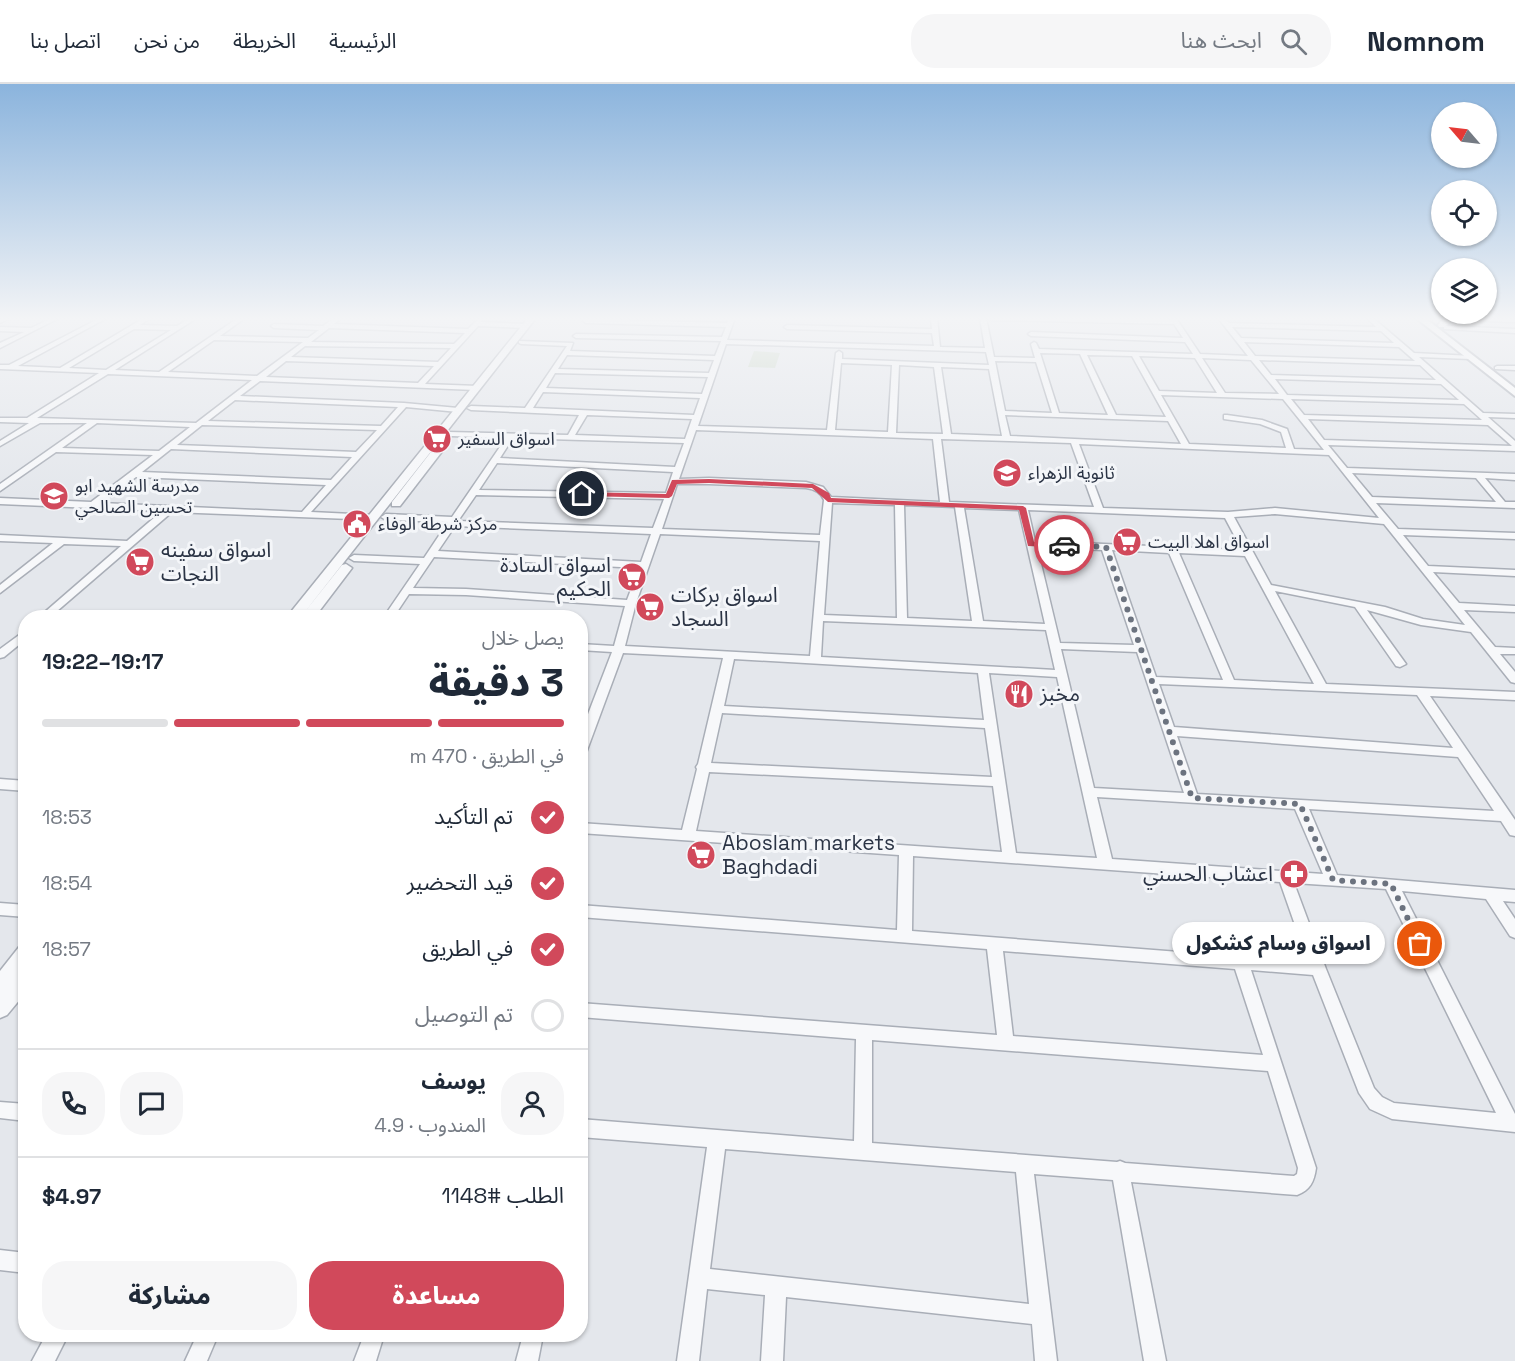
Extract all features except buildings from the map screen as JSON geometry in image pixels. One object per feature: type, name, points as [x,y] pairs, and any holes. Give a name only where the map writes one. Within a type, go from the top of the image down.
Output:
[{"type":"main road","points":[[1496,378],[1515,393]]},
{"type":"street","points":[[0,444],[97,378]]},
{"type":"street","points":[[235,378],[475,388]]},
{"type":"street","points":[[420,385],[427,378]]},
{"type":"street","points":[[299,610],[483,378]]},
{"type":"street","points":[[313,610],[494,378]]},
{"type":"street","points":[[527,411],[549,378]]},
{"type":"street","points":[[588,732],[619,649],[631,603],[711,378]]},
{"type":"street","points":[[831,433],[836,378]]},
{"type":"street","points":[[892,435],[895,378]]},
{"type":"street","points":[[938,378],[945,505]]},
{"type":"street","points":[[994,378],[1006,438]]},
{"type":"street","points":[[1045,378],[1056,414]]},
{"type":"street","points":[[1094,378],[1113,416]]},
{"type":"street","points":[[1147,378],[1187,447]]},
{"type":"street","points":[[1212,378],[1222,394]]},
{"type":"street","points":[[1269,378],[1515,679]]},
{"type":"street","points":[[1290,378],[1443,382]]},
{"type":"street","points":[[1438,378],[1515,447]]},
{"type":"street","points":[[93,505],[258,379]]},
{"type":"street","points":[[363,390],[370,383]]},
{"type":"street","points":[[541,390],[704,396]]},
{"type":"street","points":[[1155,393],[1466,402]]},
{"type":"street","points":[[349,403],[356,396]]},
{"type":"street","points":[[232,398],[404,405],[458,410]]},
{"type":"street","points":[[304,515],[404,405]]},
{"type":"street","points":[[471,408],[697,417]]},
{"type":"street","points":[[570,438],[584,413]]},
{"type":"street","points":[[1001,413],[1170,419]]},
{"type":"street","points":[[1481,415],[1515,416]]},
{"type":"street","points":[[1227,417],[1262,422],[1284,431],[1291,452]]},
{"type":"street","points":[[1302,417],[1491,423]]},
{"type":"street","points":[[0,420],[382,428]]},
{"type":"street","points":[[0,488],[95,421]]},
{"type":"street","points":[[693,428],[1006,438],[1331,453]]},
{"type":"street","points":[[451,434],[688,441]]},
{"type":"street","points":[[393,610],[511,436]]},
{"type":"street","points":[[1074,441],[1100,511]]},
{"type":"street","points":[[1322,442],[1515,447]]},
{"type":"street","points":[[169,447],[358,455]]},
{"type":"street","points":[[54,450],[161,453]]},
{"type":"street","points":[[417,460],[429,461]]},
{"type":"street","points":[[494,460],[678,470]]},
{"type":"street","points":[[1345,470],[1515,477]]},
{"type":"street","points":[[407,473],[413,471],[420,473]]},
{"type":"street","points":[[134,474],[333,483]]},
{"type":"street","points":[[1479,476],[1503,505]]},
{"type":"street","points":[[674,482],[806,485],[819,488],[827,495],[815,659]]},
{"type":"street","points":[[473,492],[669,496]]},
{"type":"street","points":[[828,500],[1228,515],[1275,511],[1386,521]]},
{"type":"street","points":[[1369,500],[1515,505]]},
{"type":"street","points":[[0,501],[373,518]]},
{"type":"street","points":[[899,503],[902,622]]},
{"type":"street","points":[[960,506],[978,625]]},
{"type":"street","points":[[1023,508],[1106,865]]},
{"type":"street","points":[[52,610],[170,509]]},
{"type":"street","points":[[1228,515],[1322,687]]},
{"type":"street","points":[[386,517],[824,538]]},
{"type":"street","points":[[1395,532],[1515,536]]},
{"type":"street","points":[[0,538],[130,544]]},
{"type":"street","points":[[0,590],[62,540]]},
{"type":"street","points":[[1031,544],[1248,553]]},
{"type":"street","points":[[1106,547],[1192,798]]},
{"type":"street","points":[[1172,549],[1230,683]]},
{"type":"street","points":[[354,558],[645,565]]},
{"type":"street","points":[[1425,569],[1515,573]]},
{"type":"street","points":[[0,576],[17,577]]},
{"type":"street","points":[[1268,587],[1360,607],[1385,610],[1421,622],[1474,629]]},
{"type":"street","points":[[406,591],[466,592],[631,603]]},
{"type":"street","points":[[1455,606],[1515,609]]},
{"type":"street","points":[[1360,607],[1400,664]]},
{"type":"street","points":[[817,618],[1050,627]]},
{"type":"street","points":[[5,651],[18,640]]},
{"type":"street","points":[[1055,646],[1141,649]]},
{"type":"street","points":[[588,647],[1062,674]]},
{"type":"street","points":[[1491,650],[1515,651]]},
{"type":"street","points":[[688,835],[730,654]]},
{"type":"street","points":[[983,669],[1010,858]]},
{"type":"street","points":[[1151,680],[1515,696]]},
{"type":"street","points":[[1421,692],[1515,831]]},
{"type":"street","points":[[717,709],[991,724]]},
{"type":"street","points":[[1169,731],[1462,753]]},
{"type":"street","points":[[702,767],[999,782]]},
{"type":"street","points":[[0,784],[18,785]]},
{"type":"street","points":[[1089,792],[1505,816]]},
{"type":"street","points":[[1300,804],[1333,880]]},
{"type":"street","points":[[588,829],[1391,884],[1515,896]]},
{"type":"street","points":[[904,936],[906,851]]},
{"type":"street","points":[[1285,877],[1318,969],[1368,1093],[1376,1103],[1392,1111],[1512,1123]]},
{"type":"street","points":[[1391,884],[1512,1123]]},
{"type":"street","points":[[1491,894],[1515,932]]},
{"type":"street","points":[[0,909],[18,910]]},
{"type":"street","points":[[588,912],[1318,969]]},
{"type":"street","points":[[994,943],[1006,1043]]},
{"type":"street","points":[[588,1130],[1120,1170],[1297,1186],[1305,1179],[1307,1168],[1241,962]]},
{"type":"street","points":[[0,1009],[18,970]]},
{"type":"street","points":[[588,1011],[1273,1064]]},
{"type":"street","points":[[863,1151],[864,1032]]},
{"type":"street","points":[[0,1110],[18,1112]]},
{"type":"street","points":[[688,1361],[717,1139]]},
{"type":"street","points":[[1024,1164],[1046,1361]]},
{"type":"street","points":[[1120,1170],[1155,1361]]},
{"type":"street","points":[[0,1260],[18,1262]]},
{"type":"street","points":[[699,1278],[1041,1315]]},
{"type":"street","points":[[772,1361],[776,1286]]},
{"type":"street","points":[[43,1361],[54,1342]]},
{"type":"street","points":[[196,1361],[205,1342]]},
{"type":"street","points":[[365,1361],[372,1342]]},
{"type":"street","points":[[527,1361],[531,1342]]},
{"type":"way so far","points":[[1064,545],[1106,547],[1192,798],[1300,804],[1333,880],[1391,884],[1420,944]]},
{"type":"place","name":"اسواق السفير","points":[[437,439]]},
{"type":"place","name":"ثانوية الزهراء","points":[[1007,473]]},
{"type":"place","name":"مدرسة الشهيد ابو تحسين الصالحي","points":[[54,496]]},
{"type":"place","name":"مركز شرطة الوفاء","points":[[357,524]]},
{"type":"place","name":"اسواق اهلا البيت","points":[[1127,542]]},
{"type":"place","name":"اسواق سفينه النجات","points":[[140,562]]},
{"type":"place","name":"اسواق السادة الحكيم","points":[[632,577]]},
{"type":"place","name":"اسواق بركات السجاد","points":[[650,607]]},
{"type":"place","name":"مخبز","points":[[1019,694]]},
{"type":"place","name":"Aboslam markets Baghdadi","points":[[701,855]]},
{"type":"place","name":"اعشاب الحسني","points":[[1294,874]]},
{"type":"place","name":"اسواق وسام كشكول","points":[[1420,944]]},
{"type":"route","points":[[582,494],[669,496],[674,482],[709,481],[813,486],[827,495],[828,500],[1023,508],[1031,544],[1064,545]]}]
